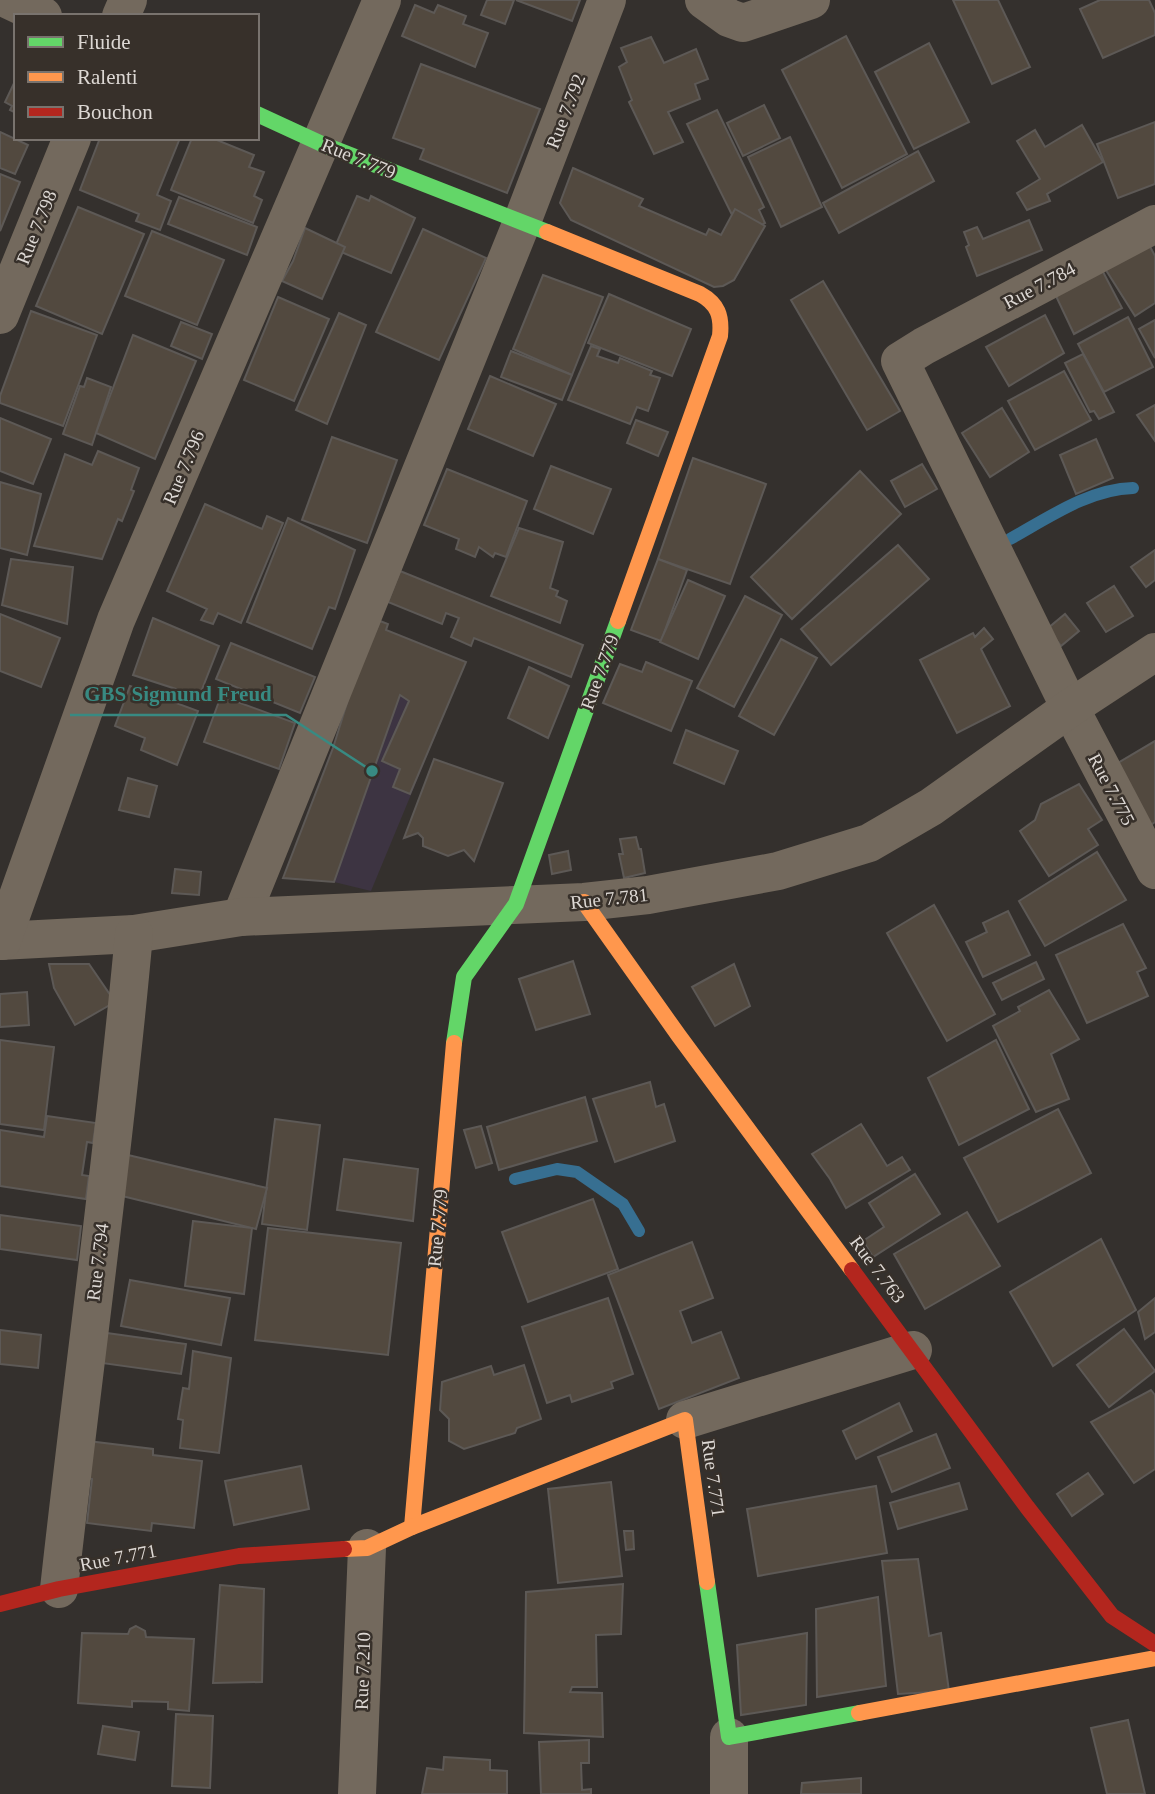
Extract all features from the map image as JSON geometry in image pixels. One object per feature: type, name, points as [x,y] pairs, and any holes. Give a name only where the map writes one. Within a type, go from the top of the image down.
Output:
[{"type":"street","points":[[9,0],[39,14]]},
{"type":"street","name":"Rue 7.796","points":[[1,941],[116,620],[382,0]]},
{"type":"street","name":"Rue 7.792","points":[[241,917],[522,222],[607,0]]},
{"type":"street","points":[[704,0],[729,18],[743,23],[811,0]]},
{"type":"street","name":"Rue 7.779","points":[[259,115],[322,144],[681,285],[712,300],[722,317],[720,336],[516,904],[464,977],[452,1052],[412,1527]]},
{"type":"street","name":"Rue 7.798","points":[[0,315],[71,140]]},
{"type":"street","name":"Rue 7.784","points":[[923,346],[1155,224]]},
{"type":"street","name":"Rue 7.775","points":[[923,346],[900,361],[1070,708],[1155,870]]},
{"type":"street","name":"Rue 7.781","points":[[1,941],[134,934],[241,917],[584,902],[648,895],[778,871],[869,843],[931,807],[1070,708],[1155,652]]},
{"type":"street","name":"Rue 7.763","points":[[584,902],[679,1036],[1027,1507],[1112,1616],[1155,1644]]},
{"type":"street","name":"Rue 7.794","points":[[59,1589],[120,1086],[134,934]]},
{"type":"street","points":[[685,1420],[913,1350]]},
{"type":"street","name":"Rue 7.771","points":[[0,1604],[59,1589],[239,1556],[367,1548],[412,1527],[685,1420],[729,1737]]},
{"type":"street","name":"Rue 7.210","points":[[357,1794],[367,1548]]},
{"type":"street","points":[[729,1794],[729,1737],[1155,1658]]},
{"type":"shaded area","points":[[380,621],[388,624],[386,630],[466,662],[371,891],[334,882],[283,878]]},
{"type":"building","points":[[487,0],[514,0],[505,24],[481,15]]},
{"type":"building","points":[[516,0],[580,0],[572,21]]},
{"type":"building","points":[[953,0],[998,0],[1030,67],[992,84]]},
{"type":"building","points":[[1100,0],[1149,0],[1155,13],[1155,35],[1103,58],[1080,9]]},
{"type":"building","points":[[415,5],[434,13],[438,5],[466,16],[463,24],[488,33],[475,67],[402,36]]},
{"type":"building","points":[[846,36],[907,154],[842,188],[782,70]]},
{"type":"building","points":[[651,37],[664,63],[696,49],[708,79],[695,84],[700,99],[668,112],[683,142],[654,154],[629,102],[632,100],[619,67],[627,62],[621,48]]},
{"type":"building","points":[[929,43],[969,122],[914,149],[875,72]]},
{"type":"building","points":[[421,64],[540,109],[507,193],[420,159],[424,149],[393,138]]},
{"type":"building","points":[[14,83],[14,112],[10,110],[12,106],[5,102]]},
{"type":"building","points":[[764,105],[780,138],[743,156],[727,123]]},
{"type":"building","points":[[717,110],[764,207],[759,210],[765,223],[752,230],[745,216],[735,221],[687,124]]},
{"type":"building","points":[[1155,122],[1155,184],[1118,198],[1097,144]]},
{"type":"building","points":[[1082,125],[1103,162],[1047,194],[1050,201],[1027,210],[1017,193],[1040,179],[1017,141],[1035,130],[1045,147]]},
{"type":"building","points":[[0,132],[28,145],[15,174],[0,168]]},
{"type":"building","points":[[790,137],[822,207],[781,227],[748,157]]},
{"type":"building","points":[[99,140],[179,140],[157,195],[171,201],[160,230],[136,221],[139,214],[80,190]]},
{"type":"building","points":[[191,140],[217,140],[254,155],[249,167],[264,172],[254,196],[262,200],[253,223],[171,190]]},
{"type":"building","points":[[918,151],[934,181],[839,233],[823,203]]},
{"type":"building","points":[[573,168],[643,199],[639,206],[706,235],[709,229],[721,235],[735,209],[765,226],[734,280],[714,287],[571,220],[560,203]]},
{"type":"building","points":[[0,174],[20,182],[0,231]]},
{"type":"building","points":[[357,196],[369,201],[371,196],[415,218],[391,273],[334,249]]},
{"type":"building","points":[[179,197],[257,227],[247,255],[168,224]]},
{"type":"building","points":[[78,207],[144,234],[102,334],[36,306]]},
{"type":"building","points":[[1029,220],[1042,250],[977,276],[966,247],[969,245],[964,232],[977,227],[983,239]]},
{"type":"building","points":[[305,228],[345,247],[322,299],[282,281],[293,261]]},
{"type":"building","points":[[423,229],[486,258],[439,360],[376,332]]},
{"type":"building","points":[[152,231],[224,260],[197,325],[125,296]]},
{"type":"building","points":[[1146,239],[1155,256],[1155,303],[1135,316],[1104,267]]},
{"type":"building","points":[[1101,268],[1122,308],[1074,334],[1055,294]]},
{"type":"building","points":[[543,275],[603,297],[572,375],[513,349]]},
{"type":"building","points":[[823,281],[900,411],[867,430],[791,300]]},
{"type":"building","points":[[609,294],[691,329],[672,376],[588,343]]},
{"type":"building","points":[[278,297],[329,319],[294,401],[244,380]]},
{"type":"building","points":[[31,311],[97,335],[63,426],[0,403],[0,396]]},
{"type":"building","points":[[339,313],[366,325],[327,424],[296,410]]},
{"type":"building","points":[[1045,315],[1064,353],[1009,386],[986,347]]},
{"type":"building","points":[[1128,317],[1153,367],[1104,392],[1078,344]]},
{"type":"building","points":[[1155,320],[1155,358],[1139,329]]},
{"type":"building","points":[[181,322],[212,334],[202,359],[171,346]]},
{"type":"building","points":[[133,335],[196,361],[155,459],[96,433]]},
{"type":"building","points":[[591,346],[600,349],[597,356],[618,363],[620,358],[652,371],[650,375],[660,378],[648,411],[637,407],[630,424],[568,400]]},
{"type":"building","points":[[511,351],[572,375],[562,400],[501,377]]},
{"type":"building","points":[[1083,354],[1114,412],[1099,419],[1094,411],[1090,412],[1065,363]]},
{"type":"building","points":[[1064,371],[1091,420],[1035,450],[1008,401]]},
{"type":"building","points":[[490,376],[556,404],[533,456],[468,429]]},
{"type":"building","points":[[87,378],[111,387],[92,445],[63,434],[80,386],[84,387]]},
{"type":"building","points":[[1155,405],[1155,441],[1137,415]]},
{"type":"building","points":[[1002,408],[1029,452],[990,477],[962,433]]},
{"type":"building","points":[[0,418],[51,439],[33,484],[0,471]]},
{"type":"building","points":[[636,420],[668,432],[658,456],[627,443]]},
{"type":"building","points":[[332,437],[397,460],[367,543],[302,520]]},
{"type":"building","points":[[1096,439],[1113,478],[1076,494],[1060,455]]},
{"type":"building","points":[[98,451],[139,468],[131,490],[134,491],[122,521],[118,519],[102,559],[34,546],[65,454],[92,465]]},
{"type":"building","points":[[693,458],[766,484],[730,584],[658,559]]},
{"type":"building","points":[[922,464],[937,489],[905,507],[891,481]]},
{"type":"building","points":[[551,466],[611,489],[593,534],[534,509]]},
{"type":"building","points":[[447,469],[527,501],[506,557],[495,553],[493,557],[479,547],[475,557],[456,549],[459,539],[424,525]]},
{"type":"building","points":[[860,471],[901,514],[792,619],[751,577]]},
{"type":"building","points":[[0,482],[41,494],[27,555],[0,548]]},
{"type":"building","points":[[205,504],[262,529],[267,516],[283,523],[241,623],[218,613],[213,624],[201,620],[207,609],[167,591]]},
{"type":"building","points":[[288,518],[355,550],[335,609],[329,607],[312,649],[247,622]]},
{"type":"building","points":[[519,528],[563,542],[550,588],[558,591],[556,596],[567,601],[560,623],[491,596]]},
{"type":"building","points":[[898,545],[929,579],[831,665],[801,629]]},
{"type":"building","points":[[1155,550],[1155,580],[1146,587],[1131,567]]},
{"type":"building","points":[[11,559],[73,567],[67,624],[2,605]]},
{"type":"building","points":[[658,559],[687,570],[661,641],[631,630]]},
{"type":"building","points":[[400,571],[583,645],[571,677],[474,638],[471,646],[451,637],[459,618],[446,613],[442,624],[388,602]]},
{"type":"building","points":[[688,580],[725,596],[698,659],[660,642]]},
{"type":"building","points":[[1114,586],[1133,616],[1106,632],[1087,603]]},
{"type":"building","points":[[745,596],[782,615],[734,707],[697,688]]},
{"type":"building","points":[[0,614],[60,638],[41,687],[0,671]]},
{"type":"building","points":[[1065,614],[1079,631],[1061,646],[1047,629]]},
{"type":"building","points":[[153,618],[219,646],[197,702],[176,689],[133,675]]},
{"type":"building","points":[[380,621],[388,624],[386,630],[466,662],[410,794],[393,787],[400,769],[382,761],[409,701],[400,695],[334,882],[283,878],[333,748],[355,677]]},
{"type":"building","points":[[984,628],[993,639],[981,649],[1010,706],[957,733],[920,660],[973,633],[975,637]]},
{"type":"building","points":[[781,639],[817,658],[774,735],[739,716]]},
{"type":"building","points":[[231,643],[315,677],[300,713],[216,679]]},
{"type":"building","points":[[646,662],[692,681],[671,731],[603,703],[620,664],[642,672]]},
{"type":"building","points":[[529,667],[569,686],[548,738],[508,718]]},
{"type":"building","points":[[130,686],[198,711],[177,765],[141,750],[145,738],[115,726]]},
{"type":"building","points":[[221,696],[295,723],[279,769],[204,742]]},
{"type":"building","points":[[686,730],[738,751],[724,784],[674,763]]},
{"type":"building","points":[[1155,741],[1155,822],[1149,826],[1111,767]]},
{"type":"building","points":[[434,759],[503,783],[474,861],[464,850],[448,856],[423,846],[423,838],[418,833],[404,838]]},
{"type":"building","points":[[128,778],[157,786],[149,817],[119,810]]},
{"type":"building","points":[[1079,784],[1102,820],[1088,829],[1098,845],[1049,876],[1020,831],[1035,820],[1041,804]]},
{"type":"building","points":[[636,837],[645,873],[624,878],[619,854],[623,854],[620,839]]},
{"type":"building","points":[[568,851],[571,870],[552,874],[549,855]]},
{"type":"building","points":[[1097,852],[1126,900],[1045,946],[1019,901]]},
{"type":"building","points":[[175,869],[201,872],[199,895],[172,893]]},
{"type":"building","points":[[934,905],[995,1014],[947,1041],[887,933]]},
{"type":"building","points":[[1008,911],[1030,955],[983,977],[966,942],[987,932],[983,923]]},
{"type":"building","points":[[1123,924],[1146,968],[1137,972],[1148,996],[1087,1023],[1056,955]]},
{"type":"building","points":[[573,961],[590,1014],[536,1030],[519,979]]},
{"type":"building","points":[[1036,962],[1044,979],[1002,1000],[993,983]]},
{"type":"building","points":[[49,964],[89,964],[115,1002],[75,1025],[54,988]]},
{"type":"building","points":[[734,964],[750,1006],[715,1026],[692,987]]},
{"type":"building","points":[[1049,990],[1079,1039],[1051,1054],[1069,1099],[1036,1112],[993,1026],[1020,1011],[1018,1007]]},
{"type":"building","points":[[27,992],[29,1025],[0,1027],[0,994]]},
{"type":"building","points":[[0,1040],[54,1047],[44,1130],[0,1124]]},
{"type":"building","points":[[996,1040],[1029,1109],[959,1145],[928,1078]]},
{"type":"building","points":[[650,1082],[656,1107],[664,1104],[675,1141],[615,1162],[593,1099]]},
{"type":"building","points":[[585,1097],[597,1141],[499,1170],[487,1127]]},
{"type":"building","points":[[1058,1109],[1091,1173],[998,1222],[964,1158]]},
{"type":"building","points":[[47,1116],[96,1123],[93,1143],[87,1142],[82,1175],[89,1176],[86,1199],[0,1186],[0,1130],[44,1137]]},
{"type":"building","points":[[275,1119],[320,1125],[307,1230],[262,1224]]},
{"type":"building","points":[[861,1124],[887,1166],[902,1157],[910,1170],[846,1208],[812,1154]]},
{"type":"building","points":[[481,1126],[492,1163],[476,1168],[464,1130]]},
{"type":"building","points":[[128,1155],[267,1188],[256,1229],[118,1195]]},
{"type":"building","points":[[344,1159],[418,1169],[413,1221],[337,1210]]},
{"type":"building","points":[[915,1174],[940,1214],[873,1257],[863,1241],[884,1227],[869,1203]]},
{"type":"building","points":[[593,1199],[618,1269],[528,1302],[502,1232]]},
{"type":"building","points":[[967,1212],[1000,1266],[925,1309],[894,1254]]},
{"type":"building","points":[[0,1215],[81,1226],[77,1260],[0,1249]]},
{"type":"building","points":[[193,1221],[252,1228],[244,1294],[185,1286]]},
{"type":"building","points":[[268,1228],[401,1243],[388,1355],[255,1340]]},
{"type":"building","points":[[1101,1239],[1136,1310],[1053,1366],[1010,1292]]},
{"type":"building","points":[[692,1242],[713,1298],[680,1311],[692,1343],[721,1332],[739,1378],[659,1409],[608,1275]]},
{"type":"building","points":[[130,1280],[230,1298],[221,1345],[121,1326]]},
{"type":"building","points":[[608,1298],[633,1374],[611,1382],[613,1388],[572,1402],[570,1395],[547,1403],[522,1327]]},
{"type":"building","points":[[1155,1298],[1155,1332],[1145,1339],[1138,1312]]},
{"type":"building","points":[[1124,1329],[1155,1371],[1109,1407],[1077,1365]]},
{"type":"building","points":[[0,1330],[41,1335],[38,1368],[0,1364]]},
{"type":"building","points":[[107,1333],[186,1344],[181,1374],[102,1363]]},
{"type":"building","points":[[193,1351],[231,1358],[219,1453],[180,1448],[183,1420],[178,1419],[183,1388],[189,1389]]},
{"type":"building","points":[[524,1365],[541,1419],[517,1428],[515,1433],[464,1449],[449,1441],[449,1419],[440,1410],[442,1382],[491,1366],[494,1375]]},
{"type":"building","points":[[1151,1390],[1155,1395],[1155,1469],[1134,1483],[1091,1422]]},
{"type":"building","points":[[899,1403],[912,1431],[856,1459],[843,1431]]},
{"type":"building","points":[[936,1434],[950,1468],[892,1492],[878,1457]]},
{"type":"building","points":[[88,1441],[153,1449],[153,1455],[202,1461],[194,1528],[152,1523],[151,1531],[87,1523],[92,1479],[84,1478]]},
{"type":"building","points":[[301,1466],[309,1509],[234,1525],[225,1481]]},
{"type":"building","points":[[1088,1473],[1103,1494],[1072,1516],[1057,1494]]},
{"type":"building","points":[[611,1482],[622,1576],[558,1583],[548,1489]]},
{"type":"building","points":[[959,1483],[967,1509],[898,1529],[890,1503]]},
{"type":"building","points":[[876,1486],[887,1553],[758,1576],[747,1509]]},
{"type":"building","points":[[624,1531],[633,1531],[634,1549],[626,1550]]},
{"type":"building","points":[[918,1559],[929,1636],[941,1633],[949,1691],[898,1694],[882,1561]]},
{"type":"building","points":[[623,1584],[621,1634],[596,1635],[597,1687],[572,1687],[570,1692],[602,1693],[603,1737],[524,1733],[526,1592]]},
{"type":"building","points":[[220,1585],[264,1589],[262,1682],[213,1683]]},
{"type":"building","points":[[878,1597],[886,1686],[817,1697],[816,1609]]},
{"type":"building","points":[[136,1626],[145,1631],[146,1637],[194,1639],[189,1711],[168,1709],[168,1702],[132,1701],[132,1707],[78,1703],[82,1633],[128,1634],[130,1629]]},
{"type":"building","points":[[807,1633],[806,1705],[741,1715],[737,1645]]},
{"type":"building","points":[[176,1714],[213,1716],[210,1788],[172,1786]]},
{"type":"building","points":[[1128,1720],[1145,1794],[1107,1794],[1091,1728]]},
{"type":"building","points":[[103,1726],[139,1732],[135,1760],[98,1754]]},
{"type":"building","points":[[589,1740],[589,1763],[581,1763],[582,1790],[591,1789],[591,1794],[541,1794],[539,1742]]},
{"type":"building","points":[[444,1757],[490,1760],[490,1770],[507,1771],[507,1794],[422,1794],[427,1768],[443,1770]]},
{"type":"building","points":[[861,1778],[861,1794],[801,1794],[802,1783]]},
{"type":"waterway","points":[[1010,539],[1085,499],[1101,493],[1133,488]]},
{"type":"waterway","points":[[515,1179],[557,1169],[577,1172],[623,1204],[639,1231]]},
{"type":"traffic: fast","points":[[259,115],[322,144],[547,232]]},
{"type":"traffic: fast","points":[[454,1043],[464,977],[516,904],[618,621]]},
{"type":"traffic: fast","points":[[707,1582],[729,1737],[859,1713]]},
{"type":"traffic: slow","points":[[547,232],[700,294],[715,306],[720,322],[720,336],[618,621]]},
{"type":"traffic: slow","points":[[584,902],[852,1270]]},
{"type":"traffic: slow","points":[[412,1527],[454,1043]]},
{"type":"traffic: slow","points":[[344,1549],[367,1548],[412,1527],[685,1420],[707,1582]]},
{"type":"traffic: slow","points":[[859,1713],[1155,1658]]},
{"type":"traffic: jam","points":[[852,1270],[1027,1507],[1112,1616],[1155,1644]]},
{"type":"traffic: jam","points":[[0,1604],[59,1589],[239,1556],[344,1549]]},
{"type":"place","name":"GBS Sigmund Freud","points":[[372,771]]}]
